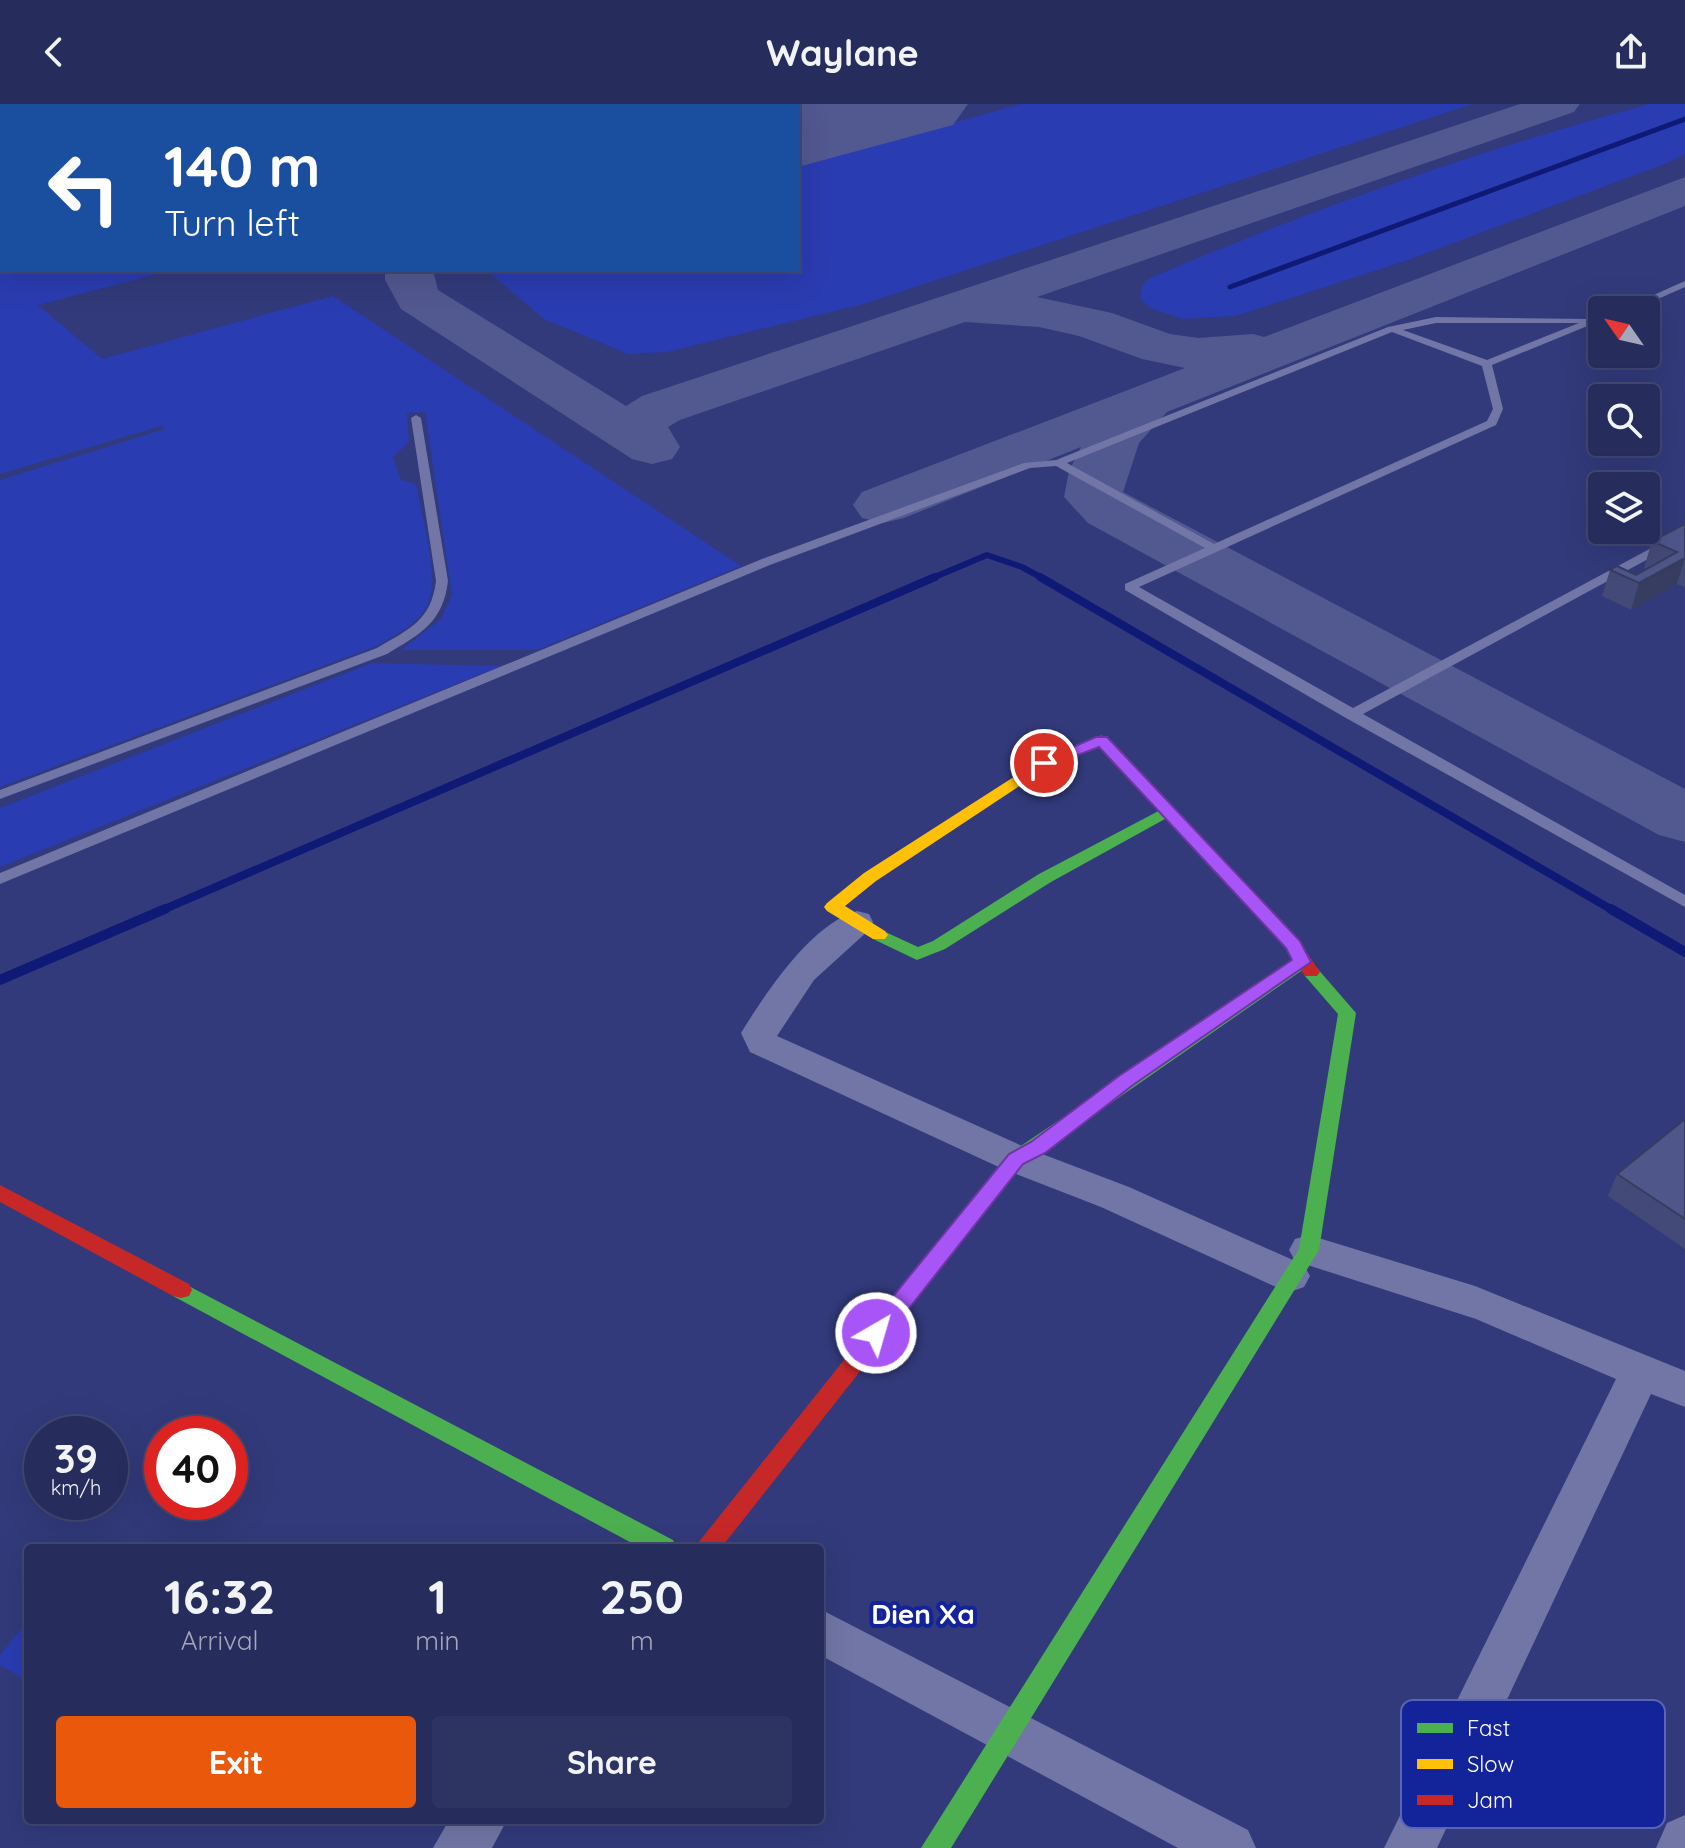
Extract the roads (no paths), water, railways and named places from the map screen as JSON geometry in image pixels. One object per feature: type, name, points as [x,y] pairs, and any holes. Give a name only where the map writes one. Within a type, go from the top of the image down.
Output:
[{"type":"street","points":[[935,1848],[1300,1263],[1347,1013],[1302,962],[1293,945],[1168,811],[1101,740],[1072,749],[1044,763],[925,840],[833,907],[917,954],[939,945],[1045,878],[1168,811]]},
{"type":"street","points":[[857,922],[822,947],[793,982],[759,1033],[762,1043],[1016,1159],[1115,1197],[1300,1263],[1401,1275],[1550,1331],[1640,1373],[1685,1389]]},
{"type":"street","points":[[709,1544],[1016,1159],[1038,1147],[1126,1081],[1302,962]]},
{"type":"street","points":[[0,1193],[657,1544]]},
{"type":"street","points":[[1482,1700],[1640,1373]]},
{"type":"street","points":[[824,1633],[1230,1848]]},
{"type":"street","points":[[459,1848],[479,1824]]},
{"type":"street","points":[[1410,1848],[1420,1828]]},
{"type":"street","points":[[1682,1848],[1685,1841]]},
{"type":"lane","points":[[1657,296],[1685,284]]},
{"type":"lane","points":[[0,879],[766,562],[1028,465],[1058,463],[1392,329],[1436,320],[1588,318]]},
{"type":"lane","points":[[1392,329],[1487,364],[1588,322]]},
{"type":"lane","points":[[1487,364],[1498,409],[1492,423],[1129,587],[1685,902]]},
{"type":"lane","points":[[0,795],[382,651],[426,623],[441,604],[442,581],[416,418]]},
{"type":"lane","points":[[1058,463],[1213,548]]},
{"type":"lane","points":[[1351,715],[1685,534]]},
{"type":"waterway","points":[[1230,287],[1685,119]]},
{"type":"waterway","points":[[930,579],[987,555],[1022,567],[1044,579]]},
{"type":"waterway","points":[[160,911],[935,577]]},
{"type":"waterway","points":[[1040,577],[1614,911]]},
{"type":"waterway","points":[[0,980],[165,909]]},
{"type":"waterway","points":[[1611,909],[1685,952]]},
{"type":"district","name":"Dien Xa","points":[[923,1614]]}]
